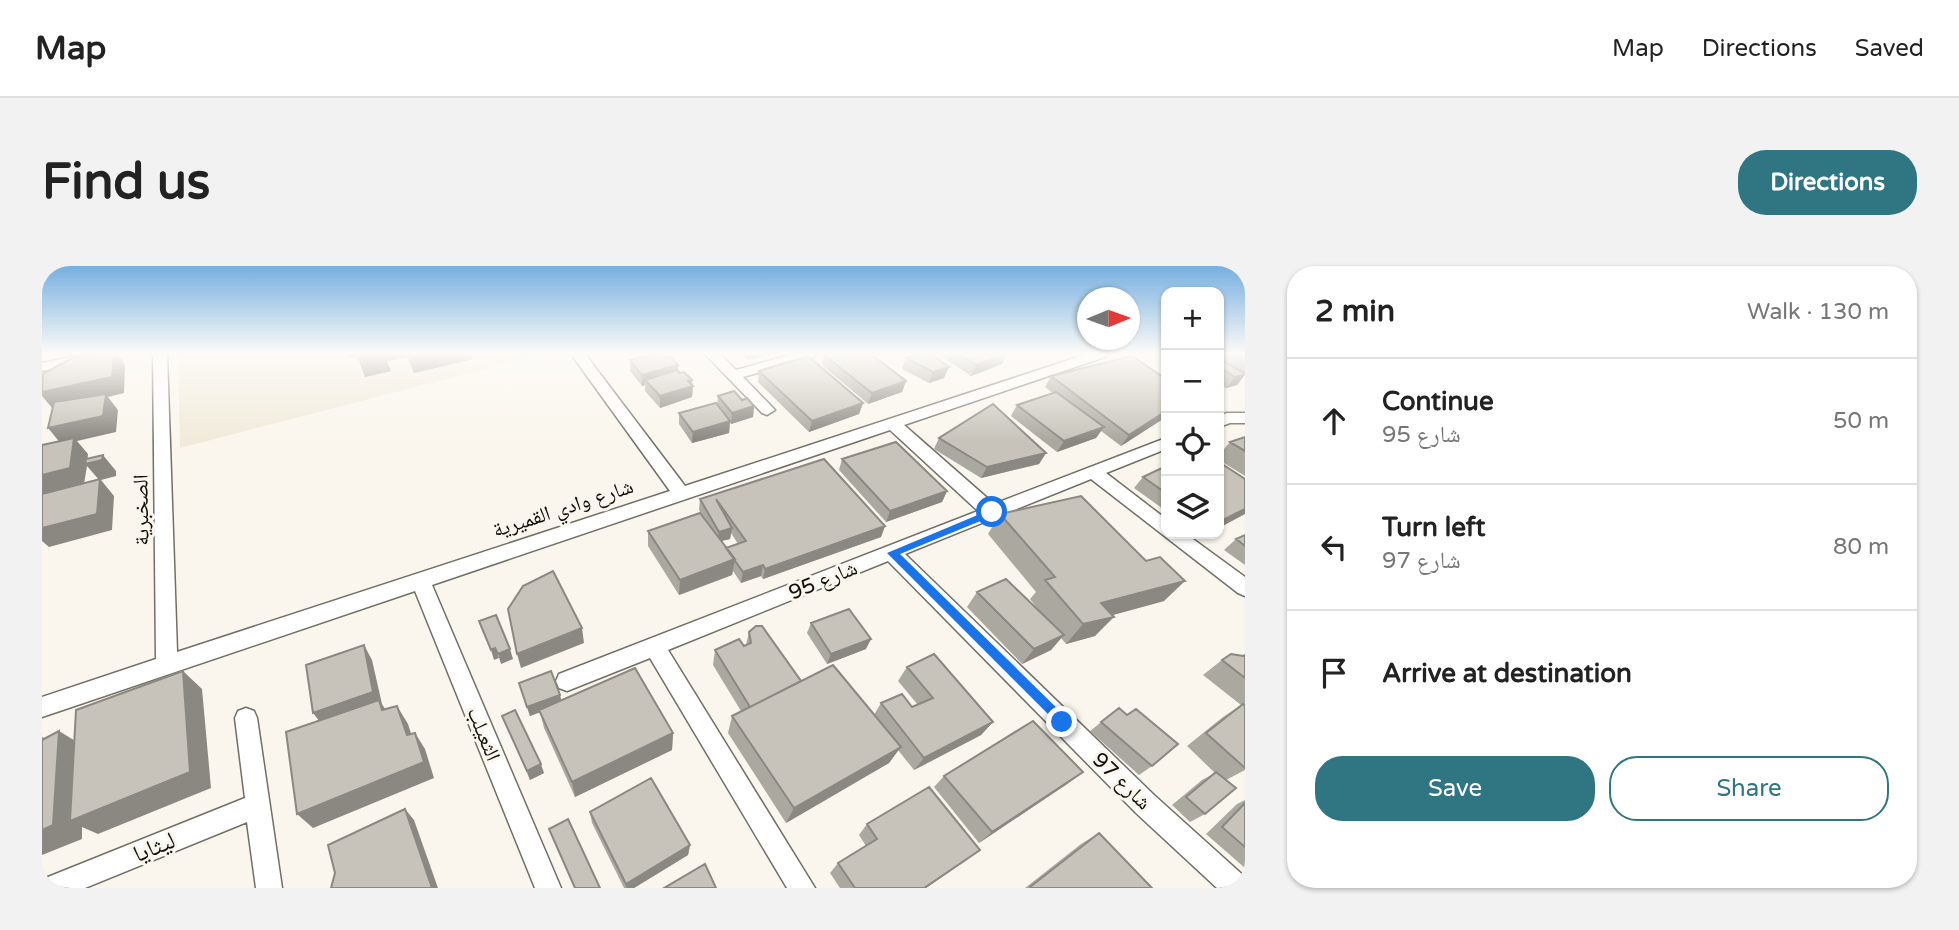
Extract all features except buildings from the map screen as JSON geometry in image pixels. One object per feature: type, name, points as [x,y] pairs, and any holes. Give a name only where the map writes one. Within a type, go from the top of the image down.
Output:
[{"type":"street","name":"الصخبرية","points":[[161,383],[167,665]]},
{"type":"street","points":[[600,383],[681,493]]},
{"type":"street","points":[[740,383],[767,410]]},
{"type":"street","name":"شارع وادي القميرية","points":[[42,707],[1014,383]]},
{"type":"street","points":[[1224,420],[1245,418]]},
{"type":"street","points":[[893,424],[992,512]]},
{"type":"street","name":"شارع 95","points":[[567,681],[1161,445]]},
{"type":"street","points":[[1093,472],[1161,524]]},
{"type":"street","points":[[1181,539],[1245,588]]},
{"type":"street","name":"شارع 97","points":[[892,553],[1145,804],[1237,888]]},
{"type":"street","name":"الثعيلب","points":[[420,580],[548,888]]},
{"type":"street","points":[[654,648],[802,888]]},
{"type":"street","points":[[246,718],[269,888]]},
{"type":"street","name":"ليثايا","points":[[52,888],[256,806]]},
{"type":"shaded area","points":[[179,383],[431,383],[180,448]]},
{"type":"route","points":[[992,512],[892,553],[1062,722]]}]
